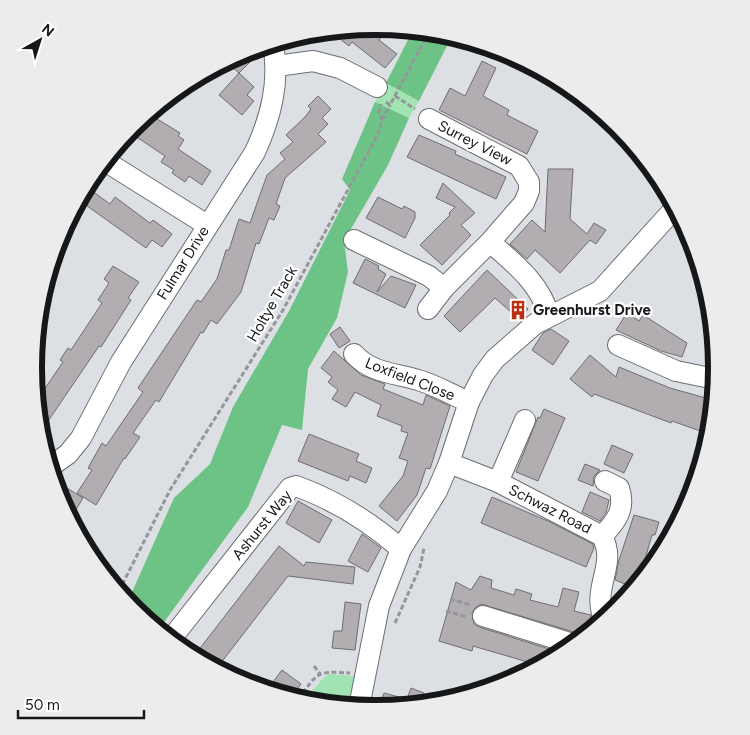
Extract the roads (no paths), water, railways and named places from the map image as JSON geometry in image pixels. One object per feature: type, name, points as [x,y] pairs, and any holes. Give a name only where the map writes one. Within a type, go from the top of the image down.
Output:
[{"type":"street","name":"Fulmar Drive","points":[[57,463],[68,454],[81,438],[121,362],[207,225],[237,183],[266,127],[272,106],[277,66],[274,51]]},
{"type":"street","points":[[277,66],[313,62],[340,68],[376,87]]},
{"type":"street","name":"Surrey View","points":[[428,310],[444,288],[490,242],[524,203],[529,191],[529,182],[519,166],[429,119]]},
{"type":"street","points":[[111,164],[207,225]]},
{"type":"street","points":[[360,699],[379,606],[401,549],[437,491],[449,463],[469,402],[483,375],[495,359],[520,335],[549,316],[588,299],[600,291],[670,214]]},
{"type":"street","points":[[354,240],[429,276],[444,288]]},
{"type":"street","points":[[490,242],[535,285],[545,301],[549,316]]},
{"type":"street","points":[[618,346],[676,371],[708,377]]},
{"type":"street","name":"Loxfield Close","points":[[354,354],[363,363],[372,368],[418,380],[469,402]]},
{"type":"street","name":"Schwaz Road","points":[[498,482],[524,420]]},
{"type":"street","name":"Schwaz Road","points":[[449,463],[498,482],[602,536],[609,548],[599,607],[601,611]]},
{"type":"street","name":"Schwaz Road","points":[[602,536],[614,524],[620,512],[622,499],[619,488],[605,481]]},
{"type":"street","name":"Ashurst Way","points":[[176,633],[290,488],[296,486],[339,505],[378,528],[401,549]]},
{"type":"street","points":[[483,616],[564,641]]},
{"type":"place","name":"Greenhurst Drive","points":[[518,310]]}]
